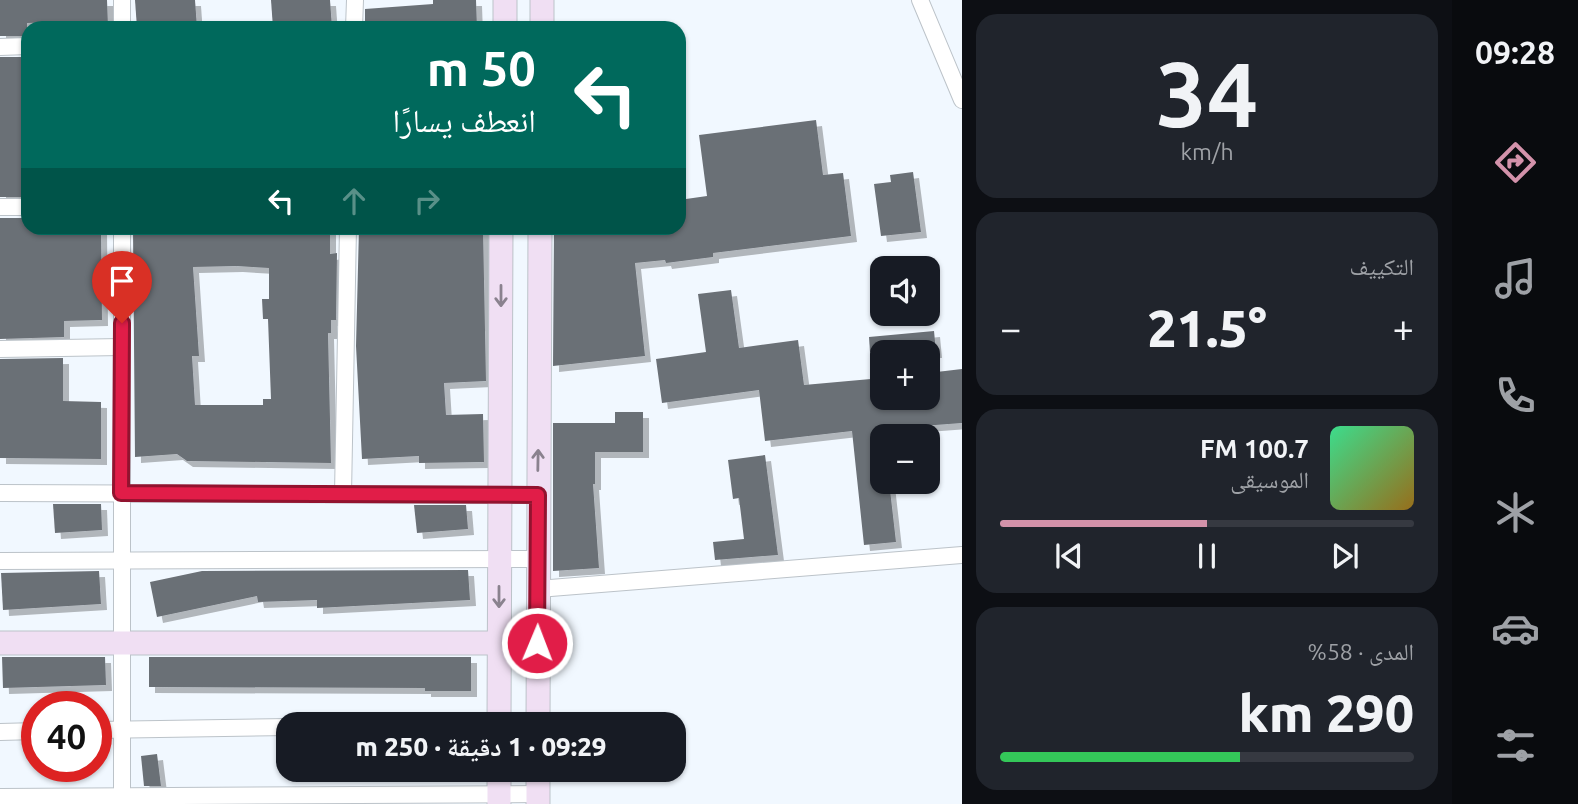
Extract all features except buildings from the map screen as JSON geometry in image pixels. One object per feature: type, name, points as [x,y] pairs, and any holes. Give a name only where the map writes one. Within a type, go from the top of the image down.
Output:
[{"type":"street","points":[[122,0],[122,21]]},
{"type":"street","points":[[354,21],[355,0]]},
{"type":"street","points":[[505,0],[505,21]]},
{"type":"street","points":[[541,21],[542,0]]},
{"type":"street","points":[[920,0],[962,100]]},
{"type":"street","points":[[0,47],[21,46]]},
{"type":"street","points":[[0,207],[21,207]]},
{"type":"street","points":[[121,800],[122,235]]},
{"type":"street","points":[[343,494],[348,235]]},
{"type":"street","points":[[499,712],[501,235]]},
{"type":"street","points":[[538,712],[540,235]]},
{"type":"street","points":[[0,349],[122,347]]},
{"type":"street","points":[[0,493],[538,495]]},
{"type":"street","points":[[538,589],[962,555]]},
{"type":"street","points":[[0,561],[538,559]]},
{"type":"street","points":[[0,643],[537,643]]},
{"type":"street","points":[[112,730],[276,727]]},
{"type":"street","points":[[0,732],[21,731]]},
{"type":"street","points":[[0,797],[121,800],[538,799]]},
{"type":"route","points":[[122,323],[121,493],[538,495],[537,643]]}]
